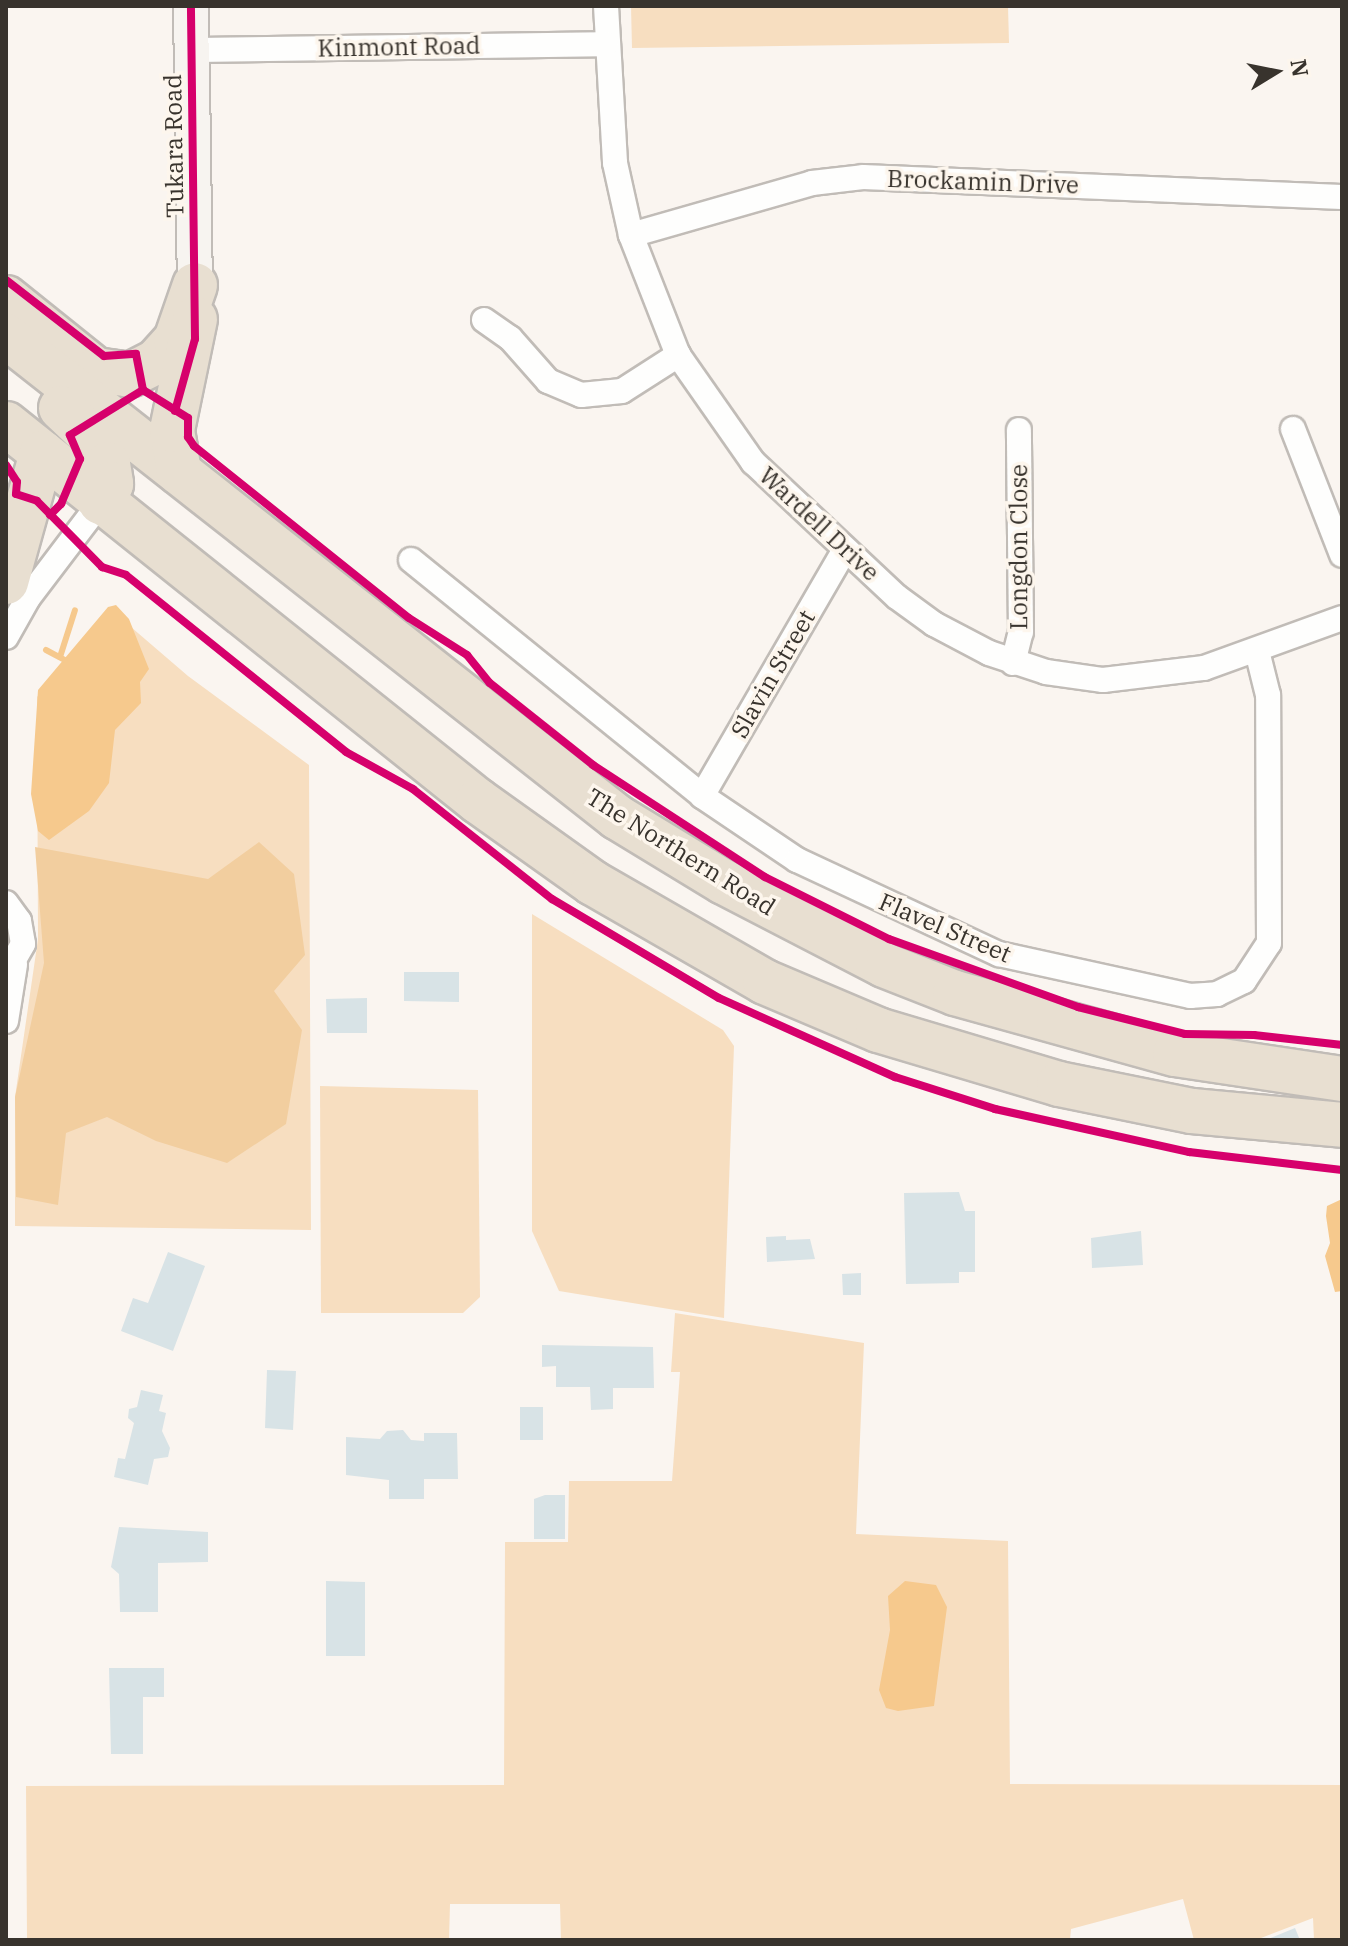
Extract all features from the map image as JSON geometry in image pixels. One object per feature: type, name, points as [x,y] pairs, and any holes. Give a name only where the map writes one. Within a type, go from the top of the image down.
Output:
[{"type":"highway","points":[[6,298],[96,370],[130,375],[156,362],[176,340],[195,285]]},
{"type":"highway","points":[[179,472],[172,430],[195,339],[195,285]]},
{"type":"highway","name":"The Northern Road","points":[[6,336],[617,817],[803,925],[955,993],[1083,1031],[1175,1054],[1342,1079]]},
{"type":"highway","points":[[6,364],[75,420],[101,449],[111,484],[101,502]]},
{"type":"highway","points":[[6,424],[478,801],[593,883],[765,982],[878,1030],[1059,1084],[1192,1111],[1342,1125]]},
{"type":"highway","points":[[6,582],[42,453]]},
{"type":"highway","points":[[101,502],[130,485],[165,485],[244,524]]},
{"type":"street","name":"Tukara Road","points":[[191,6],[195,285]]},
{"type":"street","name":"Wardell Drive","points":[[606,6],[615,163],[631,235],[678,355],[742,449],[844,551],[934,624],[1013,663],[1085,678],[1136,679],[1185,672],[1257,651],[1342,618]]},
{"type":"street","name":"Kinmont Road","points":[[192,50],[606,44]]},
{"type":"street","name":"Brockamin Drive","points":[[631,235],[812,183],[863,177],[1342,197]]},
{"type":"street","points":[[484,320],[510,338],[548,381],[581,395],[622,391],[678,355]]},
{"type":"street","points":[[1293,429],[1342,555]]},
{"type":"street","name":"Longdon Close","points":[[1013,663],[1021,632],[1019,430]]},
{"type":"street","points":[[6,637],[28,598],[101,502]]},
{"type":"street","name":"Slavin Street","points":[[702,796],[844,551]]},
{"type":"street","name":"Flavel Street","points":[[411,560],[702,796],[806,865],[980,947],[1190,996],[1217,994],[1252,974],[1265,953],[1270,929],[1268,695],[1257,651]]},
{"type":"street","points":[[6,903],[22,932],[10,970],[6,1021]]},
{"type":"shaded area","points":[[631,6],[1008,6],[1009,43],[632,48]]},
{"type":"shaded area","points":[[116,605],[129,619],[149,669],[140,682],[141,703],[115,730],[109,783],[89,811],[49,840],[38,831],[31,794],[38,690],[108,607]]},
{"type":"shaded area","points":[[110,609],[188,676],[309,765],[311,1230],[15,1226],[15,1097],[38,939],[37,697]]},
{"type":"shaded area","points":[[259,842],[294,874],[305,955],[274,991],[302,1030],[286,1124],[227,1163],[156,1141],[107,1117],[66,1133],[58,1205],[16,1197],[15,1097],[44,963],[35,847],[208,879]]},
{"type":"shaded area","points":[[532,914],[723,1030],[734,1046],[724,1318],[559,1291],[532,1231]]},
{"type":"shaded area","points":[[320,1086],[478,1090],[480,1297],[463,1313],[321,1313]]},
{"type":"shaded area","points":[[1342,1199],[1342,1291],[1335,1292],[1325,1256],[1330,1243],[1326,1216],[1327,1206]]},
{"type":"shaded area","points":[[675,1313],[864,1343],[856,1534],[1008,1541],[1010,1784],[1342,1785],[1342,1940],[1314,1940],[1313,1918],[1256,1940],[1194,1940],[1183,1899],[1071,1929],[1070,1940],[561,1940],[560,1904],[450,1904],[449,1940],[27,1940],[26,1786],[504,1785],[505,1542],[568,1542],[569,1481],[672,1481],[680,1372],[671,1372]]},
{"type":"shaded area","points":[[905,1581],[936,1585],[947,1607],[934,1706],[898,1711],[886,1708],[879,1690],[890,1630],[888,1596]]},
{"type":"building","points":[[404,972],[459,972],[459,1002],[404,1001]]},
{"type":"building","points":[[367,998],[367,1033],[327,1033],[326,999]]},
{"type":"building","points":[[959,1192],[965,1211],[975,1211],[975,1272],[959,1272],[959,1283],[906,1284],[904,1193]]},
{"type":"building","points":[[1141,1231],[1143,1265],[1092,1268],[1091,1238]]},
{"type":"building","points":[[786,1236],[786,1240],[810,1239],[815,1259],[767,1262],[766,1237]]},
{"type":"building","points":[[168,1252],[205,1266],[173,1351],[121,1331],[133,1298],[148,1303]]},
{"type":"building","points":[[861,1273],[861,1295],[843,1295],[842,1274]]},
{"type":"building","points":[[542,1345],[653,1347],[654,1388],[613,1388],[613,1409],[591,1410],[590,1387],[556,1387],[556,1366],[542,1367]]},
{"type":"building","points":[[267,1370],[296,1371],[293,1430],[265,1428]]},
{"type":"building","points":[[141,1390],[163,1395],[159,1411],[166,1413],[162,1431],[170,1448],[168,1457],[154,1459],[148,1485],[114,1477],[118,1458],[125,1459],[134,1423],[128,1418],[129,1409],[137,1407]]},
{"type":"building","points":[[520,1407],[543,1407],[543,1440],[520,1440]]},
{"type":"building","points":[[403,1430],[411,1440],[424,1441],[424,1433],[457,1433],[458,1479],[424,1479],[424,1499],[389,1499],[389,1480],[346,1475],[346,1437],[380,1439],[387,1431]]},
{"type":"building","points":[[545,1495],[565,1495],[565,1539],[534,1539],[534,1499]]},
{"type":"building","points":[[119,1527],[208,1532],[208,1562],[158,1563],[158,1612],[120,1612],[119,1574],[111,1567]]},
{"type":"building","points":[[326,1581],[365,1582],[365,1656],[326,1656]]},
{"type":"building","points":[[109,1668],[164,1668],[164,1697],[143,1697],[143,1754],[111,1754]]},
{"type":"building","points":[[1295,1928],[1300,1940],[1266,1940]]},
{"type":"waterway","points":[[60,657],[75,610]]},
{"type":"waterway","points":[[46,650],[65,660]]},
{"type":"cycle path","points":[[175,411],[195,339],[191,6]]},
{"type":"cycle path","points":[[6,280],[104,356],[136,354],[143,390],[188,418],[188,437],[194,446],[409,618],[467,655],[490,683],[593,765],[765,877],[889,939],[1078,1007],[1185,1034],[1254,1035],[1342,1045]]},
{"type":"cycle path","points":[[50,515],[61,504],[80,459],[70,435],[143,390]]},
{"type":"cycle path","points":[[6,465],[17,482],[16,494],[37,501],[102,567],[126,575],[346,752],[413,789],[552,899],[719,998],[895,1077],[995,1109],[1189,1152],[1342,1170]]}]
